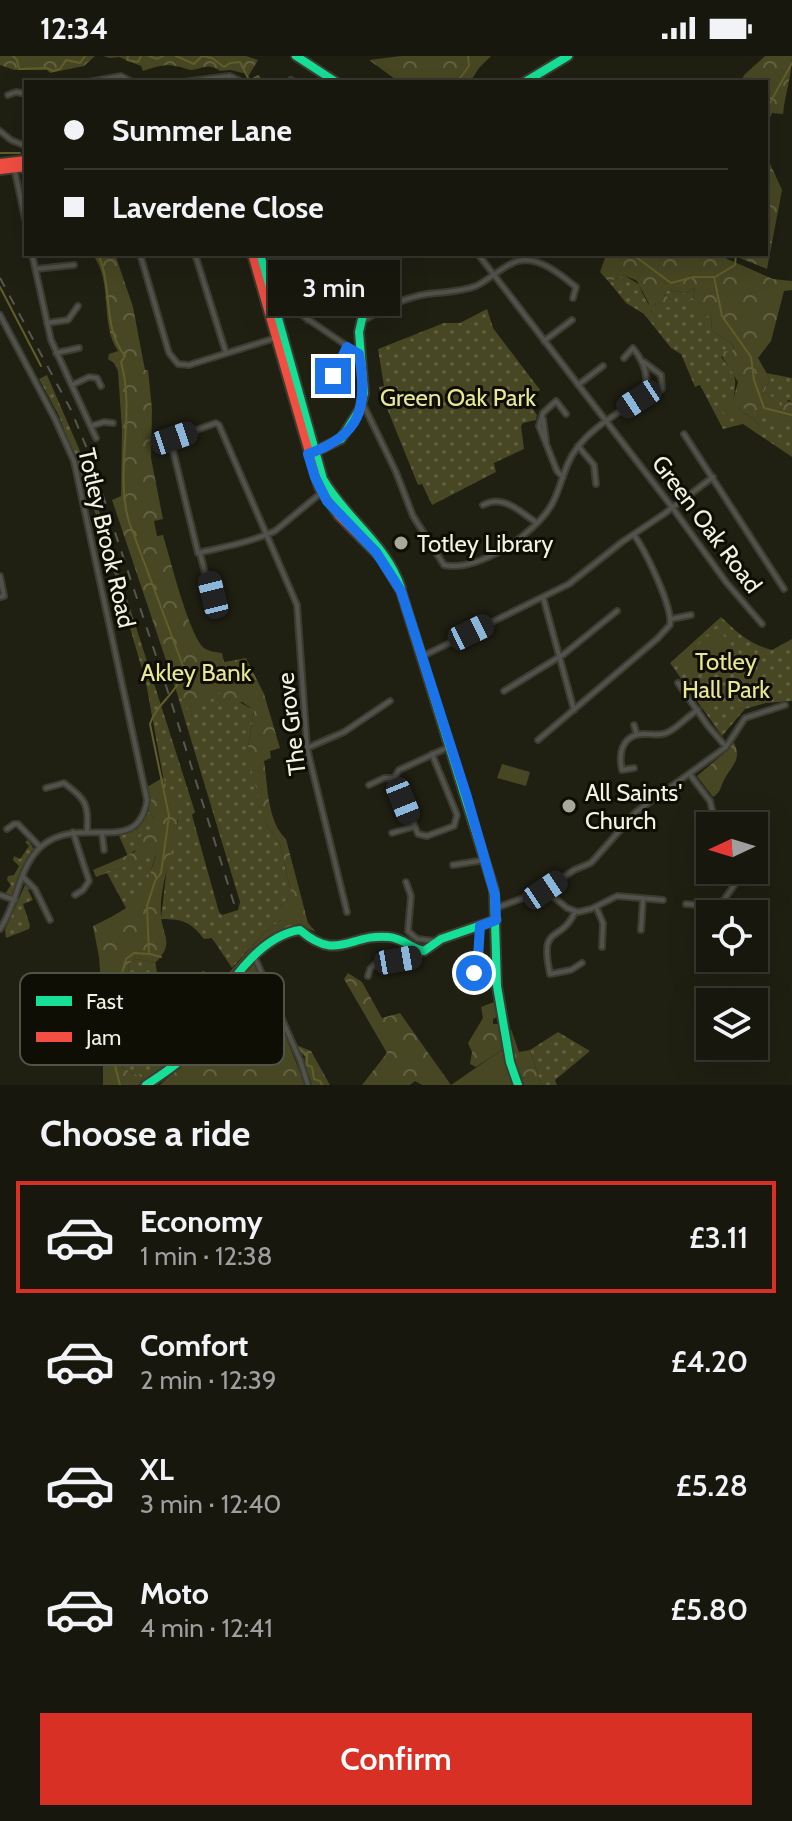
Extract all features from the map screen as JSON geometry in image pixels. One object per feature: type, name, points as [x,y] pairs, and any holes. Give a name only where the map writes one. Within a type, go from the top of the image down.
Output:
[{"type":"main road","points":[[296,56],[333,80]]},
{"type":"main road","points":[[528,80],[568,56]]},
{"type":"main road","points":[[0,170],[24,161]]},
{"type":"main road","points":[[0,163],[24,167]]},
{"type":"main road","points":[[253,256],[281,336]]},
{"type":"main road","points":[[261,256],[324,490],[339,516],[376,552],[401,591],[451,746],[494,890],[497,986],[510,1062],[518,1085]]},
{"type":"main road","points":[[312,453],[341,439],[362,402],[361,322],[377,256]]},
{"type":"main road","points":[[242,973],[285,932],[294,930],[323,946],[383,936],[395,938],[414,950],[424,951],[441,939],[496,920]]},
{"type":"main road","points":[[149,1083],[172,1065]]},
{"type":"street","points":[[100,80],[121,76],[128,80]]},
{"type":"street","points":[[199,80],[230,76],[238,80]]},
{"type":"street","points":[[8,95],[24,94]]},
{"type":"street","points":[[0,131],[24,145]]},
{"type":"street","points":[[14,166],[24,214]]},
{"type":"street","points":[[33,256],[56,353],[96,438]]},
{"type":"street","points":[[141,256],[172,359],[178,364],[187,366],[281,336]]},
{"type":"street","points":[[196,256],[226,353]]},
{"type":"street","points":[[308,320],[314,280],[322,256]]},
{"type":"street","points":[[339,256],[373,271]]},
{"type":"street","name":"Green Oak Road","points":[[480,256],[726,582],[762,624]]},
{"type":"street","points":[[361,322],[406,299],[464,290],[519,261],[540,263],[576,287],[573,298]]},
{"type":"street","points":[[36,269],[74,265]]},
{"type":"street","points":[[284,303],[359,354]]},
{"type":"street","points":[[47,323],[68,320],[78,306]]},
{"type":"street","name":"Totley Brook Road","points":[[0,315],[74,461],[146,790],[145,810],[135,826],[117,833],[73,832],[53,838],[40,847]]},
{"type":"street","points":[[544,341],[572,320]]},
{"type":"street","points":[[334,391],[334,370],[347,347]]},
{"type":"street","points":[[56,353],[79,348]]},
{"type":"street","points":[[362,402],[396,472],[413,516],[444,565],[460,565],[489,556],[514,542],[537,523],[552,504],[578,446],[605,421],[639,399],[662,389],[661,375],[644,362],[633,348],[624,358]]},
{"type":"street","points":[[639,399],[646,379],[644,362]]},
{"type":"street","points":[[578,385],[603,366]]},
{"type":"street","points":[[72,385],[92,377],[97,378],[101,386]]},
{"type":"street","points":[[563,477],[538,430],[542,417],[556,401],[566,414]]},
{"type":"street","points":[[91,426],[113,423]]},
{"type":"street","name":"The Grove","points":[[199,552],[171,442],[174,438],[216,423],[298,608],[307,748],[347,912]]},
{"type":"street","points":[[684,434],[784,589]]},
{"type":"street","points":[[578,446],[594,465],[596,484]]},
{"type":"street","points":[[423,656],[573,582],[713,477]]},
{"type":"street","points":[[212,601],[204,561],[199,552],[275,531],[324,490]]},
{"type":"street","points":[[483,505],[499,500],[537,523]]},
{"type":"street","points":[[538,740],[667,630],[671,619],[648,554],[634,535]]},
{"type":"street","points":[[0,576],[4,596],[0,597]]},
{"type":"street","points":[[543,597],[574,710]]},
{"type":"street","points":[[504,691],[617,611]]},
{"type":"street","points":[[671,619],[691,615]]},
{"type":"street","points":[[678,683],[726,747]]},
{"type":"street","points":[[307,748],[344,732],[390,701]]},
{"type":"street","points":[[496,908],[545,890],[574,870],[591,863],[636,812],[726,747],[748,716],[785,705]]},
{"type":"street","points":[[634,768],[622,770],[622,746],[637,735],[668,732],[698,710]]},
{"type":"street","points":[[634,725],[637,735]]},
{"type":"street","points":[[432,754],[457,815],[457,822],[453,827],[424,836],[413,827],[394,778],[396,772],[432,754],[451,746]]},
{"type":"street","points":[[690,775],[710,801],[713,812]]},
{"type":"street","points":[[369,785],[384,778],[394,778]]},
{"type":"street","points":[[46,788],[64,783],[84,800],[88,811],[87,831]]},
{"type":"street","points":[[0,929],[32,857],[40,847],[18,824],[7,829]]},
{"type":"street","points":[[392,833],[413,827]]},
{"type":"street","points":[[73,832],[89,881],[75,895]]},
{"type":"street","points":[[102,833],[104,850]]},
{"type":"street","points":[[453,865],[485,860]]},
{"type":"street","points":[[23,877],[35,889],[50,920]]},
{"type":"street","points":[[406,882],[411,896],[408,931],[421,941],[441,939]]},
{"type":"street","points":[[725,900],[737,884]]},
{"type":"street","points":[[545,890],[575,912],[586,911],[615,896],[663,900]]},
{"type":"street","points":[[0,895],[15,900]]},
{"type":"street","points":[[641,930],[643,899]]},
{"type":"street","points":[[686,904],[696,905]]},
{"type":"street","points":[[596,907],[603,923],[602,947]]},
{"type":"street","points":[[575,912],[571,920],[549,940],[545,952],[550,974],[571,970],[582,963]]},
{"type":"street","points":[[475,976],[473,969],[478,958],[480,926]]},
{"type":"street","points":[[368,976],[375,964],[418,956],[424,951]]},
{"type":"street","points":[[255,958],[261,973]]},
{"type":"street","points":[[284,1027],[308,1085]]},
{"type":"green space","points":[[0,56],[95,56],[84,66],[50,73],[47,70],[14,70],[0,65]]},
{"type":"green space","points":[[103,56],[246,56],[258,60],[248,77],[247,74],[220,71],[208,66],[190,70],[166,65],[143,71],[141,66],[119,57]]},
{"type":"green space","points":[[401,56],[491,56],[471,80],[396,80],[369,60]]},
{"type":"green space","points":[[765,56],[792,56],[783,114],[772,113],[768,122],[768,80],[742,80]]},
{"type":"green space","points":[[768,159],[782,190],[767,269],[735,256],[768,256]]},
{"type":"green space","name":"Akley Bank","points":[[93,256],[116,256],[133,307],[145,370],[148,370],[152,409],[151,458],[163,519],[154,521],[157,536],[163,535],[186,613],[198,640],[204,648],[222,653],[224,662],[246,658],[264,694],[280,748],[270,751],[271,758],[264,761],[269,803],[275,823],[286,839],[308,923],[316,932],[291,926],[273,936],[236,973],[229,973],[264,933],[281,920],[281,907],[291,893],[280,844],[267,826],[249,762],[248,747],[254,710],[242,702],[229,705],[219,692],[208,703],[189,713],[181,691],[176,690],[112,500],[121,496],[122,430],[118,371],[108,359],[109,354],[118,351],[109,328],[99,265]]},
{"type":"green space","points":[[600,256],[721,256],[773,279],[792,281],[792,290],[784,291],[771,341],[758,358],[770,379],[764,392],[778,400],[781,408],[784,408],[784,402],[792,401],[792,422],[774,422],[747,409],[738,409],[754,419],[761,428],[759,433],[752,430],[740,414],[723,413],[722,407],[733,400],[738,382],[720,353],[731,352],[734,347],[712,331],[711,317],[683,302],[693,300],[695,288],[685,293],[668,290],[664,295],[675,301],[673,307],[661,308],[656,303],[651,312],[645,308],[649,304],[637,281],[624,275],[609,282],[600,272],[605,258]]},
{"type":"green space","points":[[624,275],[640,285],[651,312],[656,303],[675,301],[664,295],[668,290],[685,293],[695,288],[693,300],[684,303],[711,317],[712,331],[734,347],[721,357],[734,377],[733,401],[738,409],[745,407],[777,422],[792,422],[792,457],[743,424],[723,429],[700,385],[695,387],[681,354],[671,348],[644,314],[626,303],[609,282]],"holes":[[[738,409],[754,419],[761,428],[752,430]]]},
{"type":"green space","name":"Green Oak Park","points":[[487,309],[493,328],[540,390],[527,401],[537,415],[536,420],[523,423],[524,449],[494,463],[496,472],[432,505],[422,484],[418,485],[380,391],[379,387],[384,386],[378,349],[444,323],[460,323]]},
{"type":"green space","points":[[766,373],[792,378],[792,401],[788,400],[784,408],[780,408],[775,399],[764,392],[770,379]]},
{"type":"green space","points":[[47,375],[80,451],[195,812],[192,815],[222,915],[238,910],[240,902],[176,690],[219,691],[254,710],[248,747],[267,826],[280,844],[291,893],[281,907],[281,920],[264,933],[232,968],[212,938],[204,939],[186,923],[161,919],[167,866],[178,821],[166,793],[146,683],[103,534],[59,416],[39,379]]},
{"type":"green space","name":"Totley Hall Park","points":[[721,617],[744,637],[764,648],[772,650],[792,639],[792,701],[745,709],[722,736],[670,663]]},
{"type":"green space","points":[[717,628],[732,645],[695,678],[680,661]]},
{"type":"green space","points":[[733,741],[737,753],[735,762],[719,792],[713,797],[697,776],[729,749]]},
{"type":"green space","points":[[502,764],[530,772],[526,786],[497,778]]},
{"type":"green space","points":[[164,777],[178,815],[161,903],[165,950],[155,963],[137,959],[129,963],[128,973],[100,973],[93,926],[119,913],[135,900],[156,855],[96,877],[93,870],[135,852],[136,840],[145,832],[156,833],[156,822],[149,811],[147,787]]},
{"type":"green space","points":[[149,811],[156,822],[156,833],[128,856],[119,836],[137,829]]},
{"type":"green space","points":[[28,840],[34,849],[15,893],[12,896],[5,894],[11,885],[8,876],[14,875],[19,866],[13,860],[14,856],[20,859],[29,846],[25,842]]},
{"type":"green space","points":[[156,854],[145,889],[127,910],[107,873]]},
{"type":"green space","points":[[25,885],[31,888],[28,890],[33,900],[23,904],[29,929],[6,938],[5,930]]},
{"type":"green space","points":[[137,959],[155,963],[157,973],[128,973],[129,963]]},
{"type":"green space","points":[[254,964],[260,973],[245,973]]},
{"type":"green space","points":[[348,973],[362,982],[382,1018],[400,1013],[451,1085],[422,1085],[415,1081],[410,1085],[362,1085],[387,1053],[344,979]]},
{"type":"green space","points":[[494,1002],[497,1017],[493,1019],[493,1024],[499,1024],[503,1049],[476,1067],[470,1064],[472,1052],[468,1043],[483,1018],[481,1007]]},
{"type":"green space","points":[[511,1029],[519,1052],[530,1050],[541,1085],[524,1085],[511,1050]]},
{"type":"green space","points":[[284,1032],[305,1085],[160,1085],[183,1065],[284,1065]]},
{"type":"green space","points":[[558,1032],[590,1051],[555,1080],[557,1085],[541,1085],[530,1050]]},
{"type":"green space","points":[[294,1044],[311,1051],[330,1085],[312,1085],[304,1064],[305,1056],[298,1052]]},
{"type":"green space","points":[[503,1049],[514,1085],[451,1085]]},
{"type":"green space","points":[[103,1065],[122,1065],[143,1078],[139,1085],[103,1085]]},
{"type":"green space","points":[[167,1065],[140,1085],[143,1078],[121,1067]]},
{"type":"waterway","points":[[13,56],[19,69],[47,68],[53,71],[60,69],[66,60],[80,63],[85,56]]},
{"type":"waterway","points":[[128,56],[127,60],[138,62],[141,56]]},
{"type":"waterway","points":[[149,56],[157,59],[163,56]]},
{"type":"waterway","points":[[176,56],[194,64],[202,56],[212,58],[224,67],[240,62],[251,80]]},
{"type":"waterway","points":[[458,80],[469,66],[468,56]]},
{"type":"waterway","points":[[768,106],[792,63]]},
{"type":"waterway","points":[[251,80],[258,76],[261,80]]},
{"type":"waterway","points":[[0,153],[20,153]]},
{"type":"waterway","points":[[99,256],[113,333],[125,356],[121,362],[125,382],[124,482],[129,522],[183,666],[178,683],[150,724],[169,816],[161,873],[147,906],[149,954],[134,953],[126,959],[122,973]]},
{"type":"waterway","points":[[635,256],[671,283],[694,277],[714,277],[722,316],[751,357],[754,380],[764,408],[792,415]]},
{"type":"waterway","points":[[715,277],[735,265],[736,256]]},
{"type":"waterway","points":[[0,287],[41,366]]},
{"type":"waterway","points":[[150,954],[161,957]]},
{"type":"waterway","points":[[295,1045],[307,1055],[307,1065],[312,1067],[314,1079],[322,1085]]},
{"type":"waterway","points":[[115,1065],[120,1085]]},
{"type":"railway","points":[[0,278],[71,410],[88,451],[236,910]]},
{"type":"traffic: fast","points":[[296,56],[333,80]]},
{"type":"traffic: fast","points":[[528,80],[568,56]]},
{"type":"traffic: fast","points":[[261,256],[323,479],[376,544],[401,588]]},
{"type":"traffic: fast","points":[[312,453],[341,439],[360,409],[364,393],[359,332],[377,256]]},
{"type":"traffic: fast","points":[[362,539],[381,558],[401,591],[494,890],[497,986],[510,1062],[518,1085]]},
{"type":"traffic: fast","points":[[239,973],[263,947],[287,933],[300,930],[313,940],[335,946],[389,937],[424,951],[441,939],[496,920]]},
{"type":"traffic: fast","points":[[146,1085],[174,1065]]},
{"type":"traffic: jam","points":[[0,163],[24,160]]},
{"type":"traffic: jam","points":[[0,170],[24,167]]},
{"type":"traffic: jam","points":[[253,256],[319,487],[339,516],[362,539]]},
{"type":"place","name":"Totley Library","points":[[401,543]]},
{"type":"place","name":"All Saints' Church","points":[[569,806]]},
{"type":"route","points":[[333,376],[347,347],[359,354],[364,393],[360,409],[341,439],[308,454],[327,501],[376,552],[401,591],[422,652],[495,895],[496,920],[480,926],[474,973]]}]
